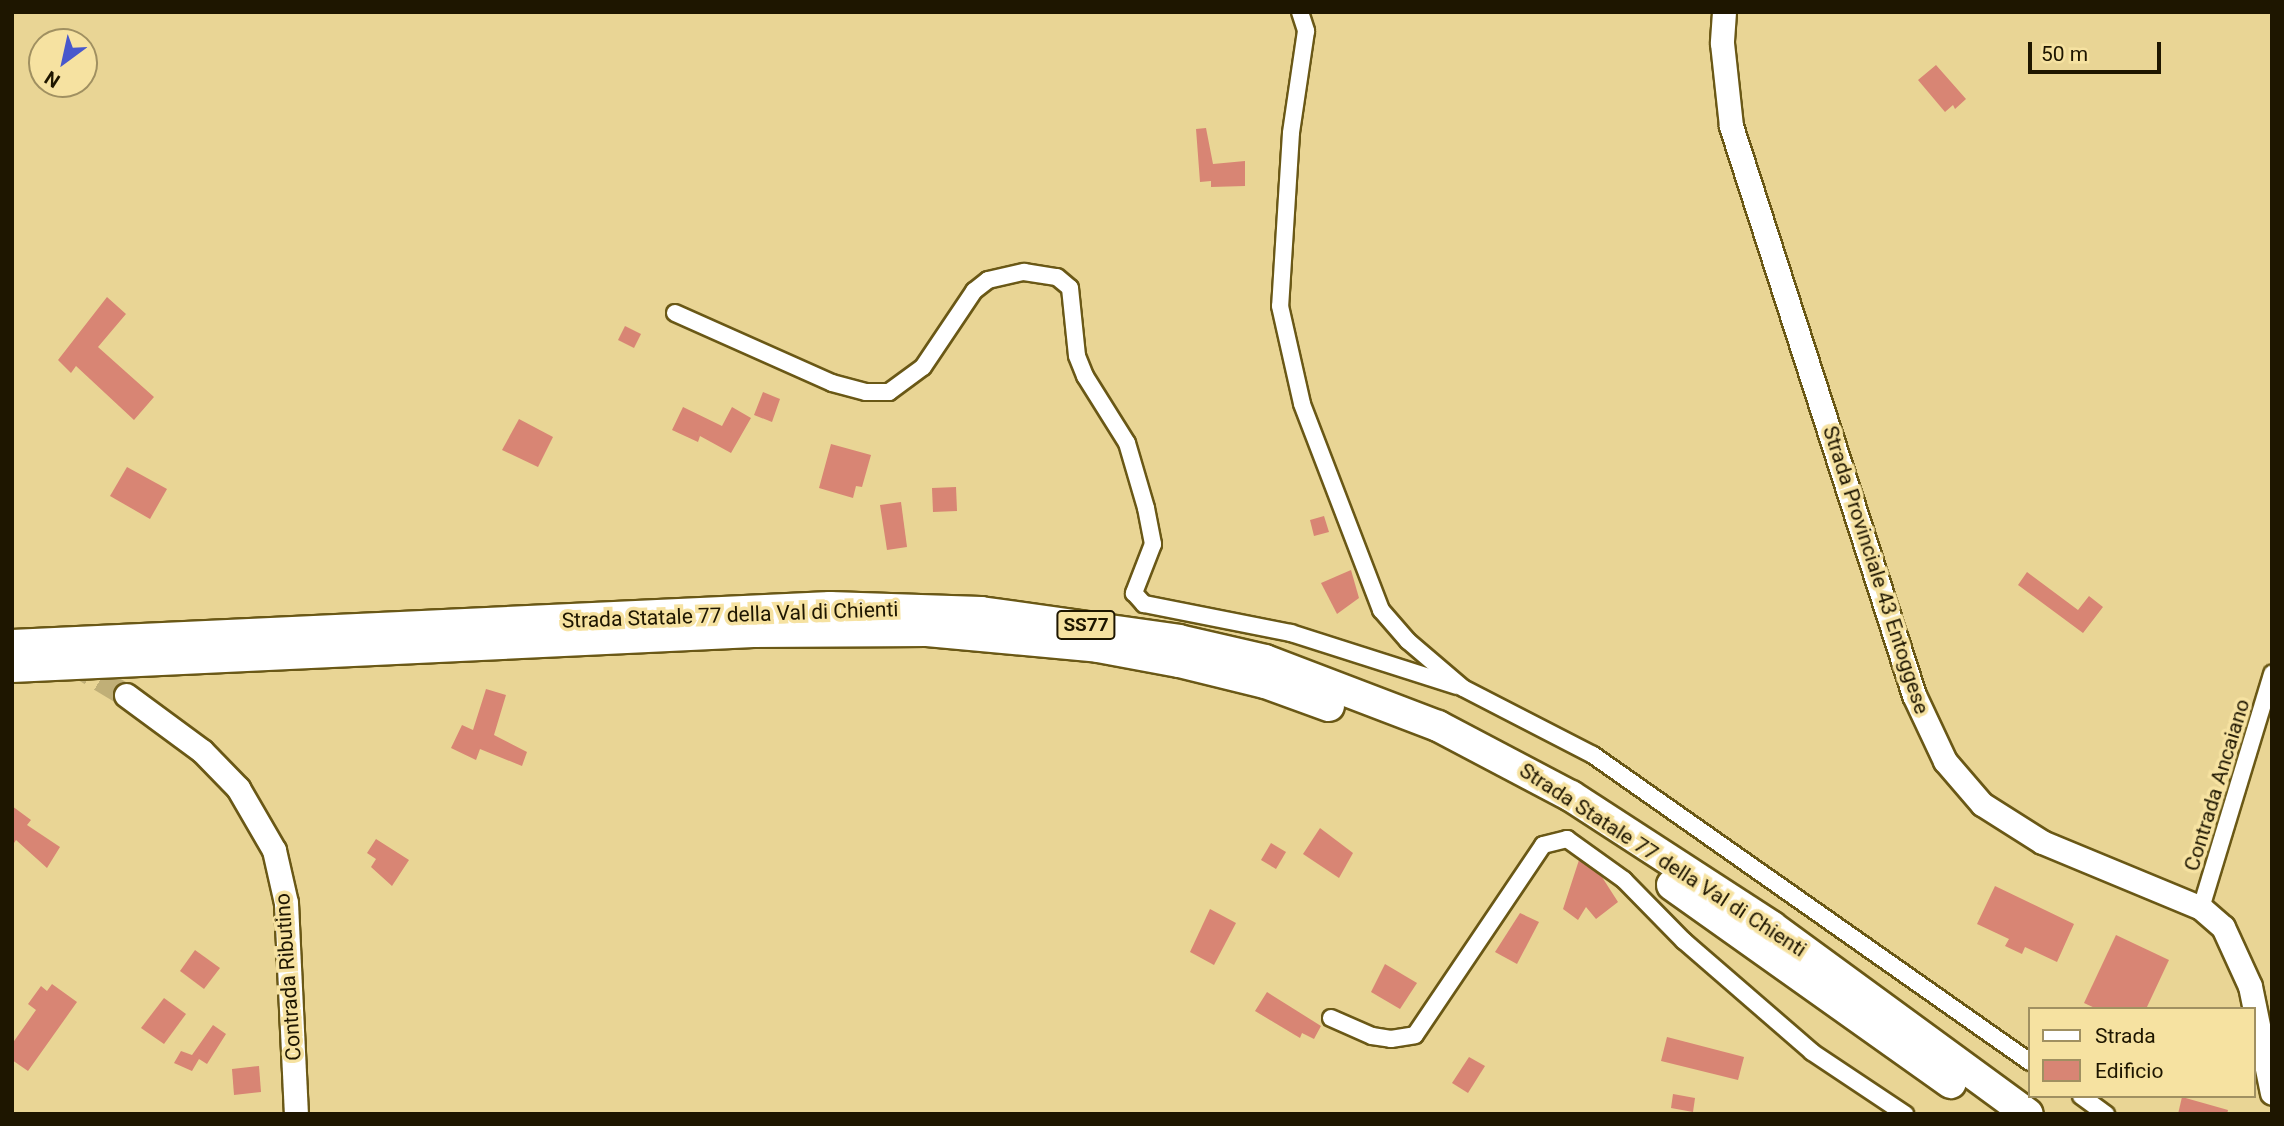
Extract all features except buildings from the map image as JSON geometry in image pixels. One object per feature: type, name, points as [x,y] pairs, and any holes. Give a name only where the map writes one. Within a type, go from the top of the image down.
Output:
[{"type":"highway","name":"Strada Statale 77 della Val di Chienti","points":[[12,645],[830,607],[981,612],[1124,631],[1252,657],[1438,726],[1571,796],[1771,926],[2028,1114]]},
{"type":"highway","name":"Strada Statale 77 della Val di Chienti","points":[[12,667],[753,632],[927,631],[1098,647],[1179,662],[1265,683],[1432,744],[1562,811],[1759,945],[1993,1114]]},
{"type":"street","points":[[1300,12],[1306,31],[1291,133],[1280,306],[1301,404],[1381,610],[1408,640],[1462,688]]},
{"type":"street","name":"Strada Provinciale 43 Entoggese","points":[[1724,12],[1722,43],[1731,126],[1914,695],[1945,761],[1982,804],[2042,842],[2202,908],[2224,927],[2237,950],[2254,1007]]},
{"type":"street","points":[[675,313],[832,383],[866,392],[889,392],[922,367],[974,291],[988,280],[1024,272],[1057,277],[1070,288],[1081,366],[1127,443],[1146,508],[1152,551],[1134,593],[1144,604],[1291,634],[1462,688],[1593,755],[2028,1061]]},
{"type":"street","name":"Contrada Ancaiano","points":[[2202,908],[2272,674]]},
{"type":"street","name":"Contrada Ributino","points":[[126,695],[202,751],[237,788],[274,850],[286,904],[296,1114]]},
{"type":"street","points":[[1331,1018],[1372,1035],[1391,1039],[1415,1035],[1543,845],[1567,839],[1624,880],[1684,941],[1812,1052],[1905,1114]]},
{"type":"street","name":"Strada Provinciale 43 Entoggese","points":[[2256,1015],[2267,1052],[2272,1093]]},
{"type":"street","points":[[2084,1098],[2106,1114]]},
{"type":"tunnel","points":[[71,662],[126,695]]}]
